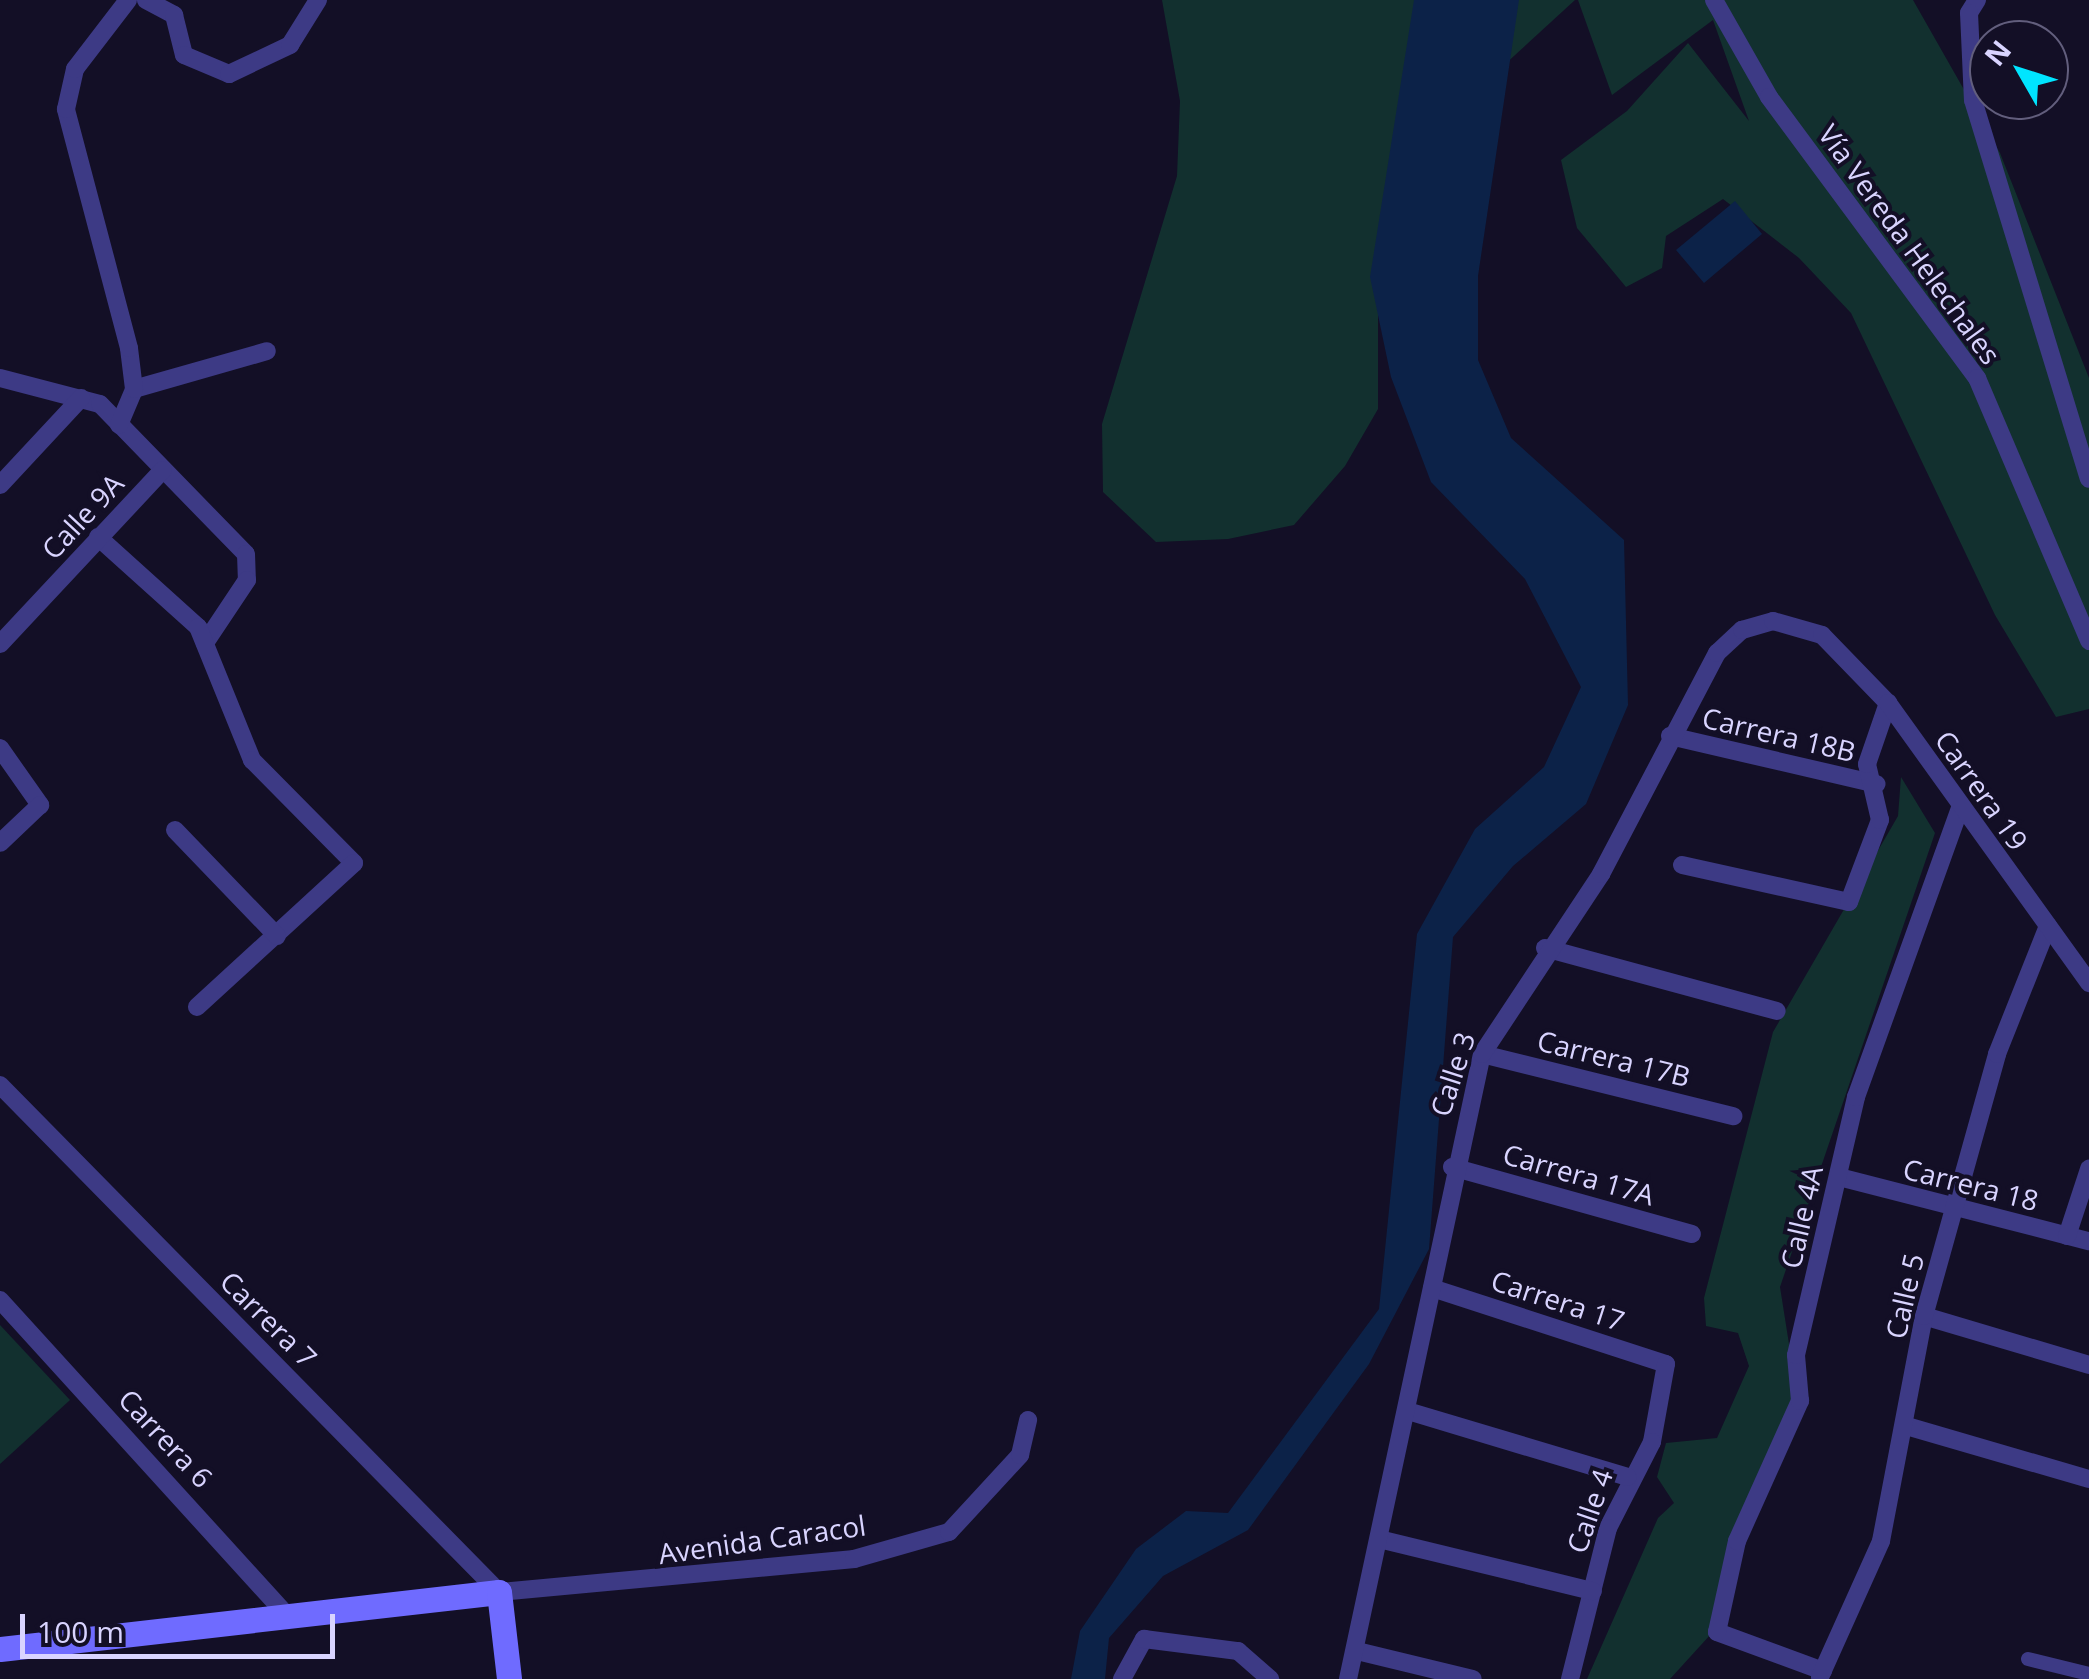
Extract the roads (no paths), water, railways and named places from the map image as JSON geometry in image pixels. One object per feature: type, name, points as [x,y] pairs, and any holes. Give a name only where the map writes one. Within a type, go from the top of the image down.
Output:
[{"type":"main road","points":[[0,1650],[499,1592],[509,1679]]},
{"type":"street","points":[[119,425],[134,390],[66,109],[75,69],[128,0]]},
{"type":"street","points":[[146,0],[174,15],[184,55],[229,74],[290,46],[318,0]]},
{"type":"street","name":"Vía Vereda Helechales","points":[[1714,0],[1768,97],[1977,378],[2089,641]]},
{"type":"street","points":[[1977,0],[1968,12],[1973,100],[2089,478]]},
{"type":"street","points":[[134,390],[267,351]]},
{"type":"street","points":[[0,378],[81,398],[119,425],[246,554],[247,580],[205,642]]},
{"type":"street","points":[[0,485],[81,398]]},
{"type":"street","name":"Calle 9A","points":[[0,644],[164,470]]},
{"type":"street","points":[[98,537],[205,642],[252,760],[354,863],[198,1007]]},
{"type":"street","name":"Calle 3","points":[[1348,1679],[1384,1540],[1411,1412],[1452,1167],[1482,1054],[1545,948],[1601,874],[1670,736],[1717,653],[1742,630],[1773,620],[1822,635]]},
{"type":"street","name":"Carrera 19","points":[[1822,635],[1888,703],[2089,983]]},
{"type":"street","points":[[1682,864],[1849,902],[1880,820],[1869,747],[1888,703]]},
{"type":"street","name":"Carrera 18B","points":[[1670,736],[1876,784]]},
{"type":"street","points":[[0,748],[40,805],[0,843]]},
{"type":"street","name":"Calle 4A","points":[[1822,1675],[1724,1638],[1737,1541],[1800,1400],[1796,1355],[1856,1097],[1960,808]]},
{"type":"street","points":[[174,830],[277,936]]},
{"type":"street","name":"Calle 5","points":[[1822,1675],[1882,1541],[1910,1427],[1924,1316],[2008,1021],[2048,926]]},
{"type":"street","points":[[1545,948],[1777,1011]]},
{"type":"street","name":"Carrera 17B","points":[[1482,1054],[1733,1116]]},
{"type":"street","name":"Carrera 7","points":[[0,1085],[499,1592]]},
{"type":"street","name":"Carrera 17A","points":[[1452,1167],[1692,1234]]},
{"type":"street","points":[[2067,1236],[2089,1169]]},
{"type":"street","name":"Carrera 18","points":[[1839,1177],[1954,1210],[2089,1242]]},
{"type":"street","name":"Carrera 17","points":[[1432,1288],[1666,1364]]},
{"type":"street","name":"Carrera 6","points":[[0,1300],[288,1616]]},
{"type":"street","points":[[1924,1316],[2089,1365]]},
{"type":"street","name":"Calle 4","points":[[1570,1679],[1627,1476],[1652,1442],[1666,1364]]},
{"type":"street","points":[[1411,1412],[1627,1476]]},
{"type":"street","name":"Avenida Caracol","points":[[499,1592],[854,1559],[950,1532],[1020,1455],[1028,1420]]},
{"type":"street","points":[[1910,1427],[2089,1478]]},
{"type":"street","points":[[1384,1540],[1593,1591]]},
{"type":"street","points":[[1122,1679],[1144,1639],[1238,1651],[1270,1679]]},
{"type":"street","points":[[1357,1651],[1474,1679]]},
{"type":"street","points":[[2028,1659],[2089,1674]]},
{"type":"water","points":[[1414,0],[1519,0],[1478,276],[1478,360],[1511,438],[1624,540],[1628,705],[1586,804],[1513,866],[1453,937],[1429,1249],[1369,1364],[1248,1530],[1163,1576],[1109,1638],[1105,1679],[1071,1679],[1080,1631],[1136,1549],[1186,1511],[1228,1513],[1379,1309],[1417,934],[1475,829],[1544,767],[1581,687],[1525,579],[1431,482],[1391,377],[1370,277]]},
{"type":"water","points":[[1735,201],[1762,234],[1704,283],[1676,250]]}]
